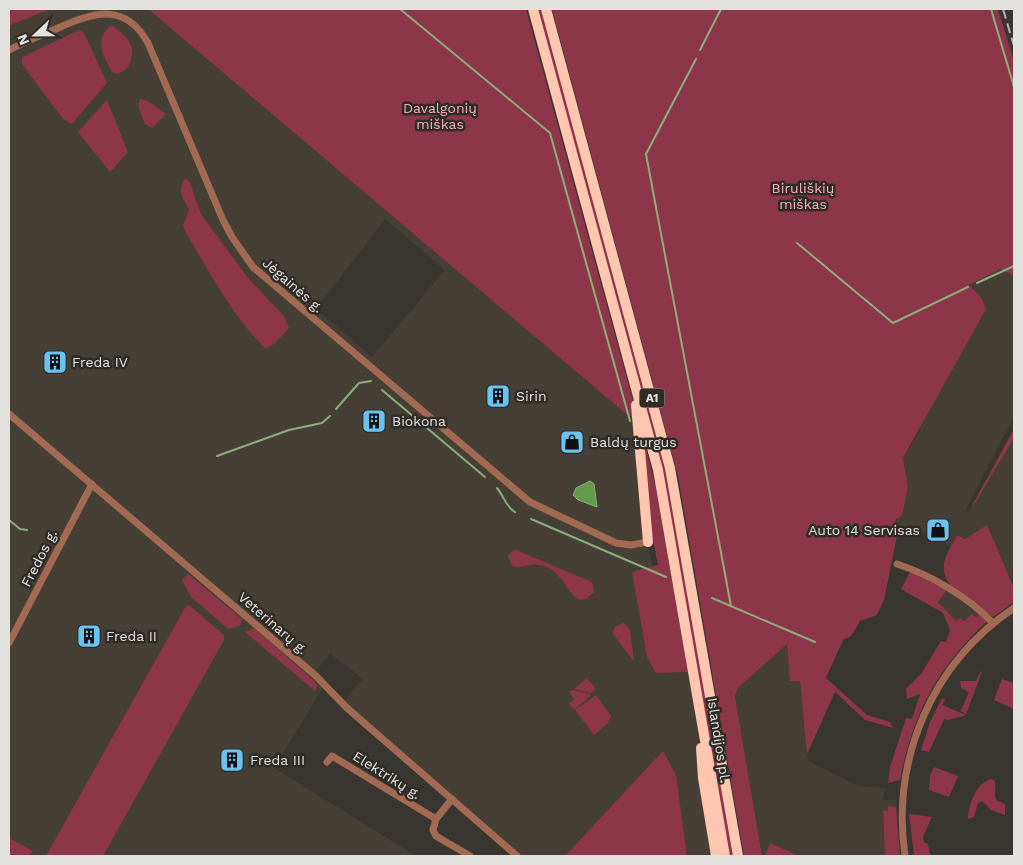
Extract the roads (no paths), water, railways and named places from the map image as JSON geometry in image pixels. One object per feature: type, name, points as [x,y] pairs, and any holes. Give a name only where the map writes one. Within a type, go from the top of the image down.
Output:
[{"type":"highway","name":"A1","points":[[533,9],[634,382]]},
{"type":"highway","name":"Islandijos pl.","points":[[546,9],[670,468],[738,856]]},
{"type":"highway","points":[[634,382],[648,542]]},
{"type":"highway","name":"Islandijos pl.","points":[[634,382],[658,470],[687,628],[725,856]]},
{"type":"highway","points":[[696,685],[703,778],[716,856]]},
{"type":"street","name":"Jėgainės g.","points":[[9,50],[93,14],[113,14],[132,22],[148,43],[223,220],[232,237],[253,267],[530,502],[616,543],[631,545],[648,542]]},
{"type":"street","name":"Veterinarų g.","points":[[9,414],[309,670],[347,708],[517,856]]},
{"type":"street","name":"Fredos g.","points":[[9,644],[92,484]]},
{"type":"street","points":[[897,564],[936,580],[979,610],[993,623]]},
{"type":"street","points":[[905,856],[901,828],[902,795],[910,751],[918,727],[934,693],[950,669],[974,641],[993,623],[1014,608]]},
{"type":"street","name":"Elektrikų g.","points":[[327,762],[332,756],[436,819]]},
{"type":"street","points":[[452,799],[436,819],[432,830],[436,836],[470,856]]},
{"type":"waterway","points":[[400,9],[550,133],[630,421]]},
{"type":"waterway","points":[[700,50],[721,9]]},
{"type":"waterway","points":[[991,9],[1014,87]]},
{"type":"waterway","points":[[696,59],[646,154],[731,606]]},
{"type":"waterway","points":[[797,243],[893,323],[968,287]]},
{"type":"waterway","points":[[977,283],[1014,266]]},
{"type":"waterway","points":[[336,409],[359,383],[371,381]]},
{"type":"waterway","points":[[382,390],[485,477]]},
{"type":"waterway","points":[[217,456],[289,430],[322,423],[330,416]]},
{"type":"waterway","points":[[497,488],[509,507],[515,512]]},
{"type":"waterway","points":[[531,519],[666,577]]},
{"type":"waterway","points":[[9,520],[20,529],[27,530]]},
{"type":"waterway","points":[[712,598],[815,642]]},
{"type":"railway","points":[[1003,9],[1014,46]]},
{"type":"place","name":"Freda IV","points":[[55,362]]},
{"type":"place","name":"Sirin","points":[[498,396]]},
{"type":"place","name":"Biokona","points":[[374,421]]},
{"type":"place","name":"Baldų turgus","points":[[572,442]]},
{"type":"place","name":"Auto 14 Servisas","points":[[938,530]]},
{"type":"place","name":"Freda II","points":[[89,636]]},
{"type":"place","name":"Freda III","points":[[232,760]]},
{"type":"park label","name":"Davalgonių miškas","points":[[440,116]]},
{"type":"park label","name":"Biruliškių miškas","points":[[803,196]]}]
